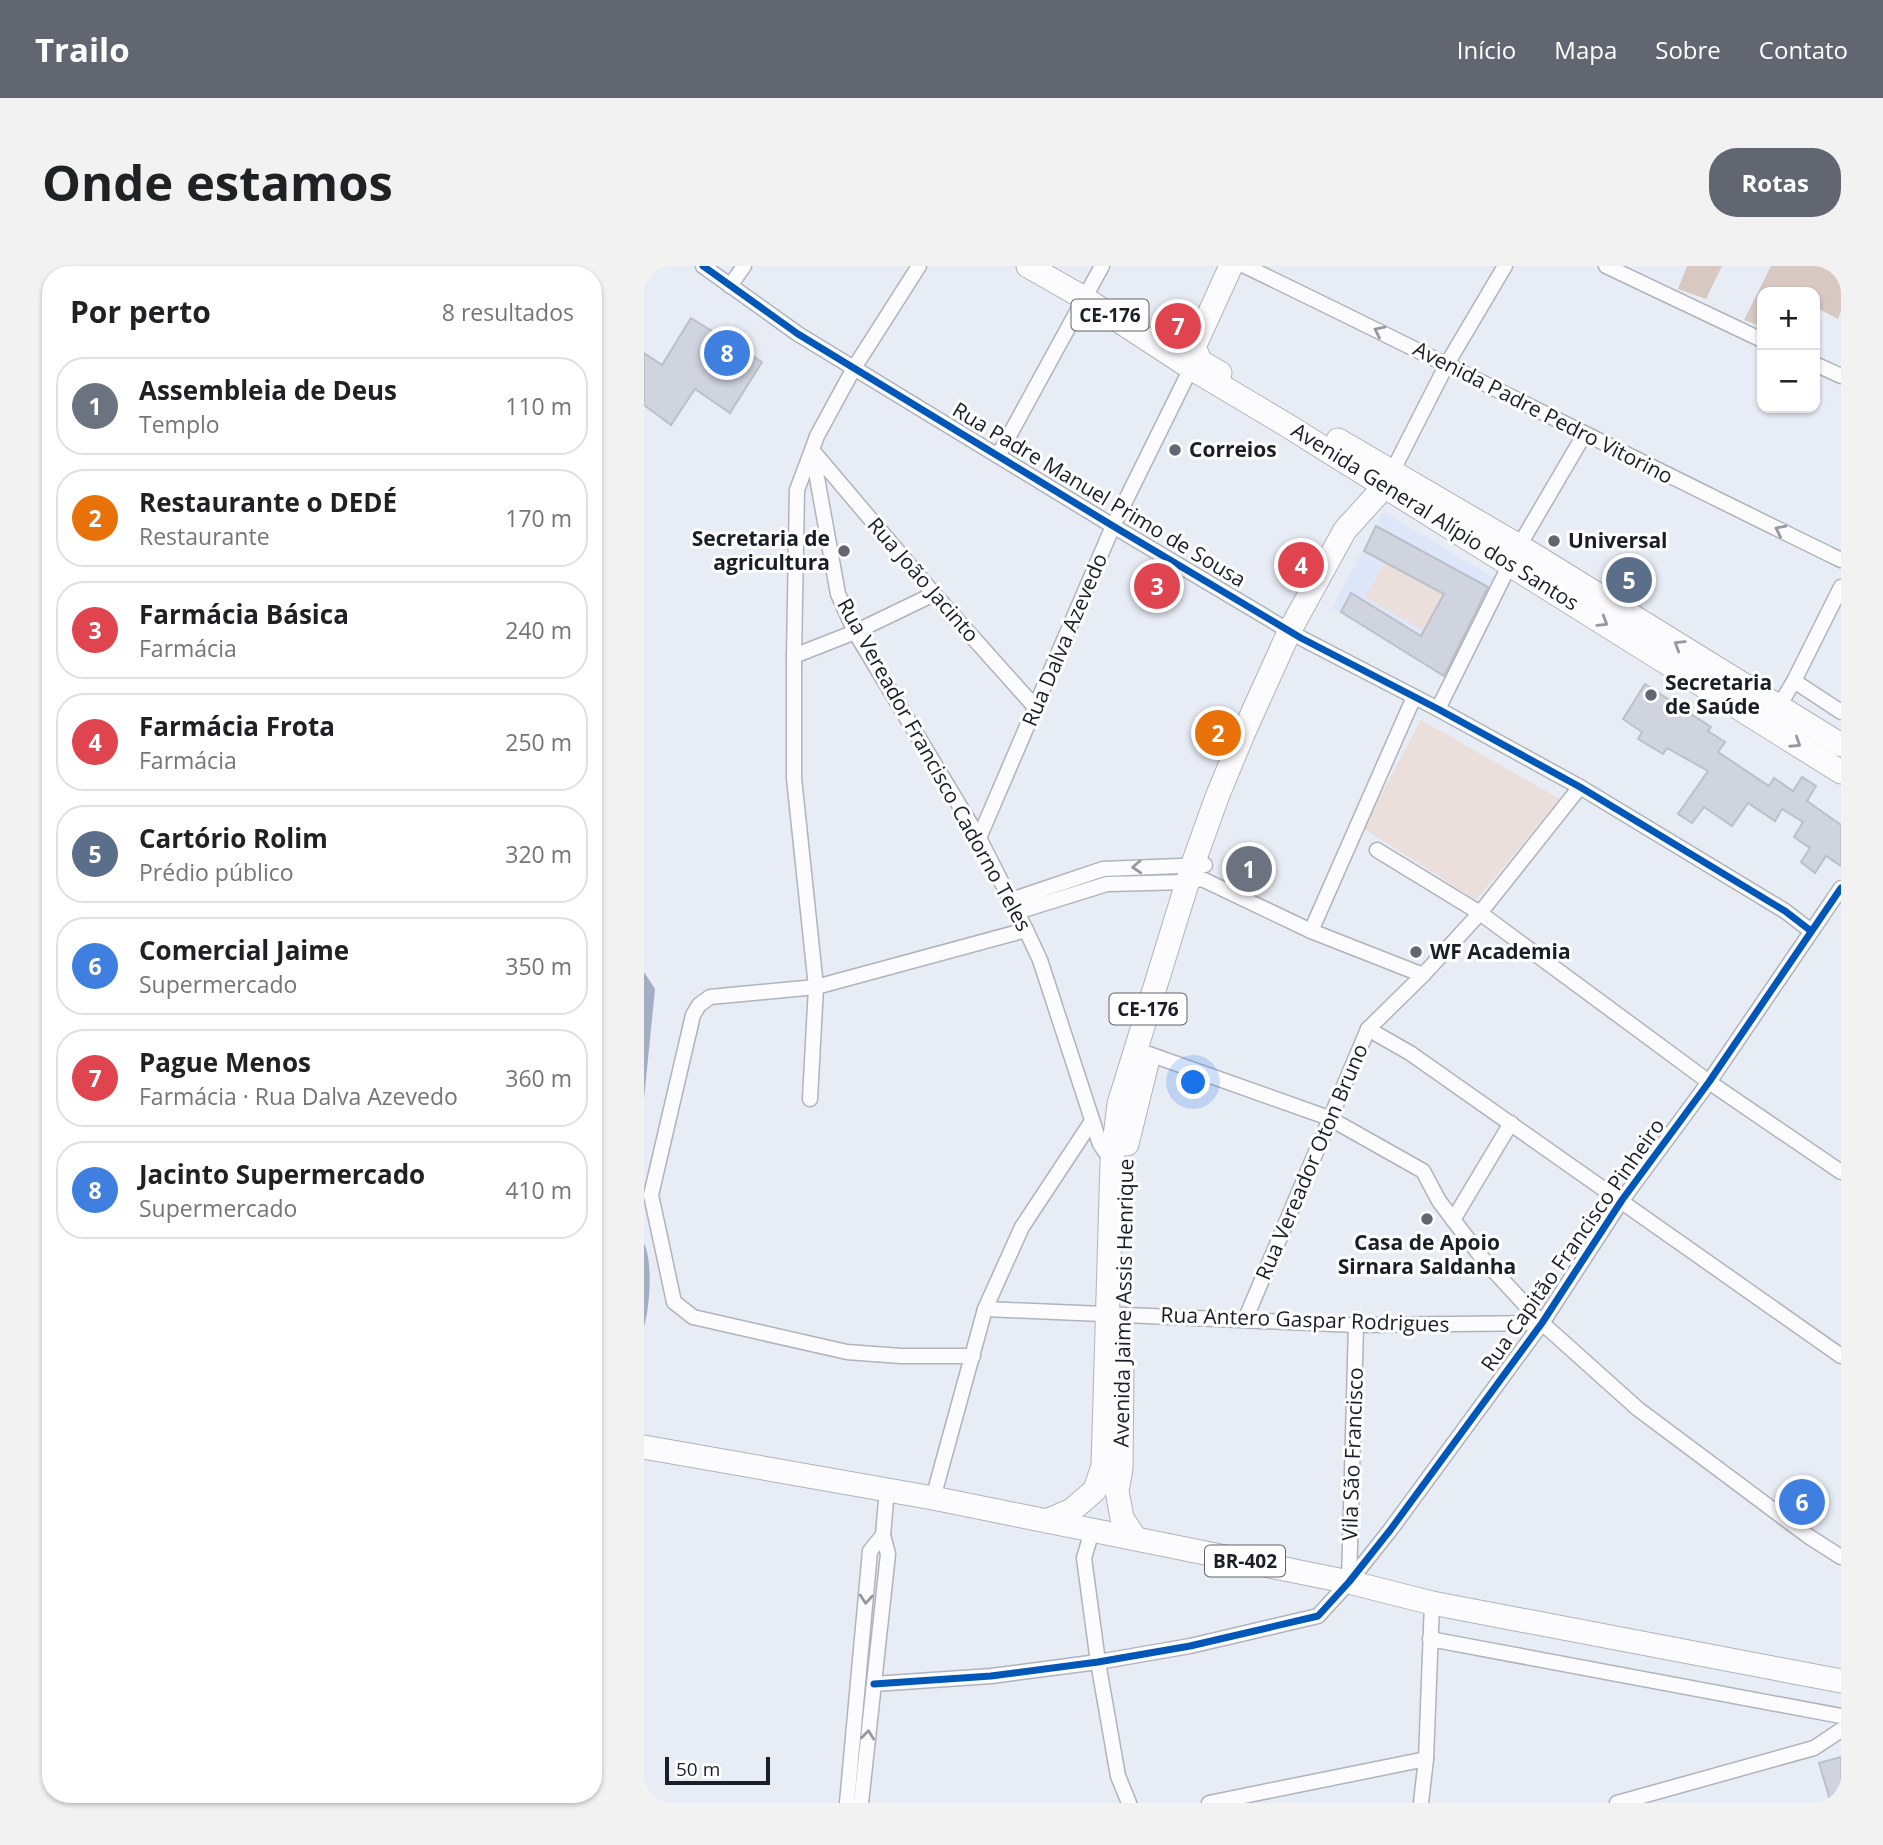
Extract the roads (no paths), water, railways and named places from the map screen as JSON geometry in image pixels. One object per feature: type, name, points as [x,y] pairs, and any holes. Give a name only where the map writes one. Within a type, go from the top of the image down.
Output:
[{"type":"main road","name":"Avenida General Alípio dos Santos","points":[[1028,266],[1201,362],[1515,555],[1773,716],[1841,772]]},
{"type":"main road","name":"Rua Dalva Azevedo","points":[[1192,358],[1231,266]]},
{"type":"main road","name":"Avenida Jaime Assis Henrique","points":[[1135,1538],[1106,1490],[1121,1468],[1115,1314],[1117,1168],[1124,1157],[1197,872],[1296,634],[1357,537],[1362,510],[1388,479]]},
{"type":"main road","name":"Avenida General Alípio dos Santos","points":[[1773,716],[1841,745]]},
{"type":"main road","name":"CE-176","points":[[1117,1168],[1119,1104],[1197,872]]},
{"type":"main road","name":"BR-402","points":[[646,1448],[887,1489],[1135,1538],[1432,1603],[1841,1681]]},
{"type":"main road","points":[[1046,1521],[1072,1510],[1106,1490]]},
{"type":"main road","points":[[1092,1531],[1106,1517],[1106,1490]]},
{"type":"street","name":"Rua Padre Manuel Primo de Sousa","points":[[703,266],[798,334],[1113,526],[1296,634],[1580,787],[1785,911],[1811,931]]},
{"type":"street","points":[[730,286],[744,266]]},
{"type":"street","points":[[810,1098],[816,987],[794,778],[797,490],[817,436],[854,368],[919,266]]},
{"type":"street","points":[[998,456],[1102,266]]},
{"type":"street","name":"Avenida Padre Pedro Vitorino","points":[[1245,266],[1841,560]]},
{"type":"street","points":[[1388,479],[1447,364],[1505,266]]},
{"type":"street","points":[[1606,266],[1757,338]]},
{"type":"street","name":"Rua Dalva Azevedo","points":[[979,838],[1113,526],[1192,358]]},
{"type":"street","points":[[1820,366],[1841,376]]},
{"type":"street","points":[[1438,709],[1515,555],[1584,435]]},
{"type":"street","name":"Rua João Jacinto","points":[[813,450],[934,594],[1036,708]]},
{"type":"street","name":"Rua Vereador Francisco Cadorno Teles","points":[[813,450],[838,594],[855,632],[979,838],[1026,930],[1040,960],[1100,1144],[1117,1168]]},
{"type":"street","points":[[1773,716],[1794,681],[1841,587]]},
{"type":"street","points":[[794,656],[855,632],[934,594]]},
{"type":"street","points":[[1794,681],[1841,712]]},
{"type":"street","points":[[1311,931],[1414,697]]},
{"type":"street","name":"Rua Vereador Oton Bruno","points":[[1245,1320],[1368,1029],[1480,913],[1580,787]]},
{"type":"street","points":[[1377,850],[1480,913],[1709,1082],[1841,1172]]},
{"type":"street","points":[[1014,906],[1103,869],[1197,872],[1311,931],[1423,975]]},
{"type":"street","name":"Rua Capitão Francisco Pinheiro","points":[[874,1684],[991,1676],[1098,1662],[1190,1646],[1318,1616],[1349,1583],[1542,1323],[1622,1200],[1709,1082],[1841,888]]},
{"type":"street","points":[[973,1356],[901,1356],[847,1352],[694,1317],[674,1302],[651,1195],[693,1015],[699,1005],[710,997],[816,987],[1026,930]]},
{"type":"street","points":[[1368,1029],[1410,1053],[1841,1356]]},
{"type":"street","points":[[1149,1054],[1329,1118],[1423,1171],[1439,1201],[1483,1259],[1542,1323],[1638,1409],[1808,1536],[1841,1557]]},
{"type":"street","points":[[933,1498],[985,1309],[1022,1227],[1092,1121]]},
{"type":"street","points":[[1453,1220],[1511,1123]]},
{"type":"street","name":"Rua Antero Gaspar Rodrigues","points":[[985,1309],[1356,1325],[1542,1323]]},
{"type":"street","name":"Vila São Francisco","points":[[1349,1583],[1356,1325]]},
{"type":"street","points":[[861,1803],[888,1554],[883,1535],[887,1489]]},
{"type":"street","points":[[1092,1531],[1084,1558],[1098,1662],[1118,1776],[1129,1803]]},
{"type":"street","points":[[847,1803],[870,1551],[883,1535]]},
{"type":"street","points":[[1421,1803],[1426,1759],[1432,1603]]},
{"type":"street","points":[[1430,1639],[1841,1716]]},
{"type":"street","points":[[1617,1803],[1814,1748],[1841,1730]]},
{"type":"street","points":[[1209,1803],[1426,1759]]},
{"type":"place","name":"Pague Menos","points":[[1178,326]]},
{"type":"place","name":"Jacinto Supermercado","points":[[727,353]]},
{"type":"place","name":"Correios","points":[[1175,450]]},
{"type":"place","name":"Universal","points":[[1554,541]]},
{"type":"place","name":"Secretaria de agricultura","points":[[844,551]]},
{"type":"place","name":"Farmácia Frota","points":[[1301,565]]},
{"type":"place","name":"Cartório Rolim","points":[[1629,580]]},
{"type":"place","name":"Farmácia Básica","points":[[1157,586]]},
{"type":"place","name":"Secretaria de Saúde","points":[[1651,695]]},
{"type":"place","name":"Restaurante o DEDÉ","points":[[1218,733]]},
{"type":"place","name":"Assembleia de Deus","points":[[1249,869]]},
{"type":"place","name":"WF Academia","points":[[1416,952]]},
{"type":"place","name":"Casa de Apoio Sirnara Saldanha","points":[[1427,1219]]},
{"type":"place","name":"Comercial Jaime","points":[[1802,1502]]}]
